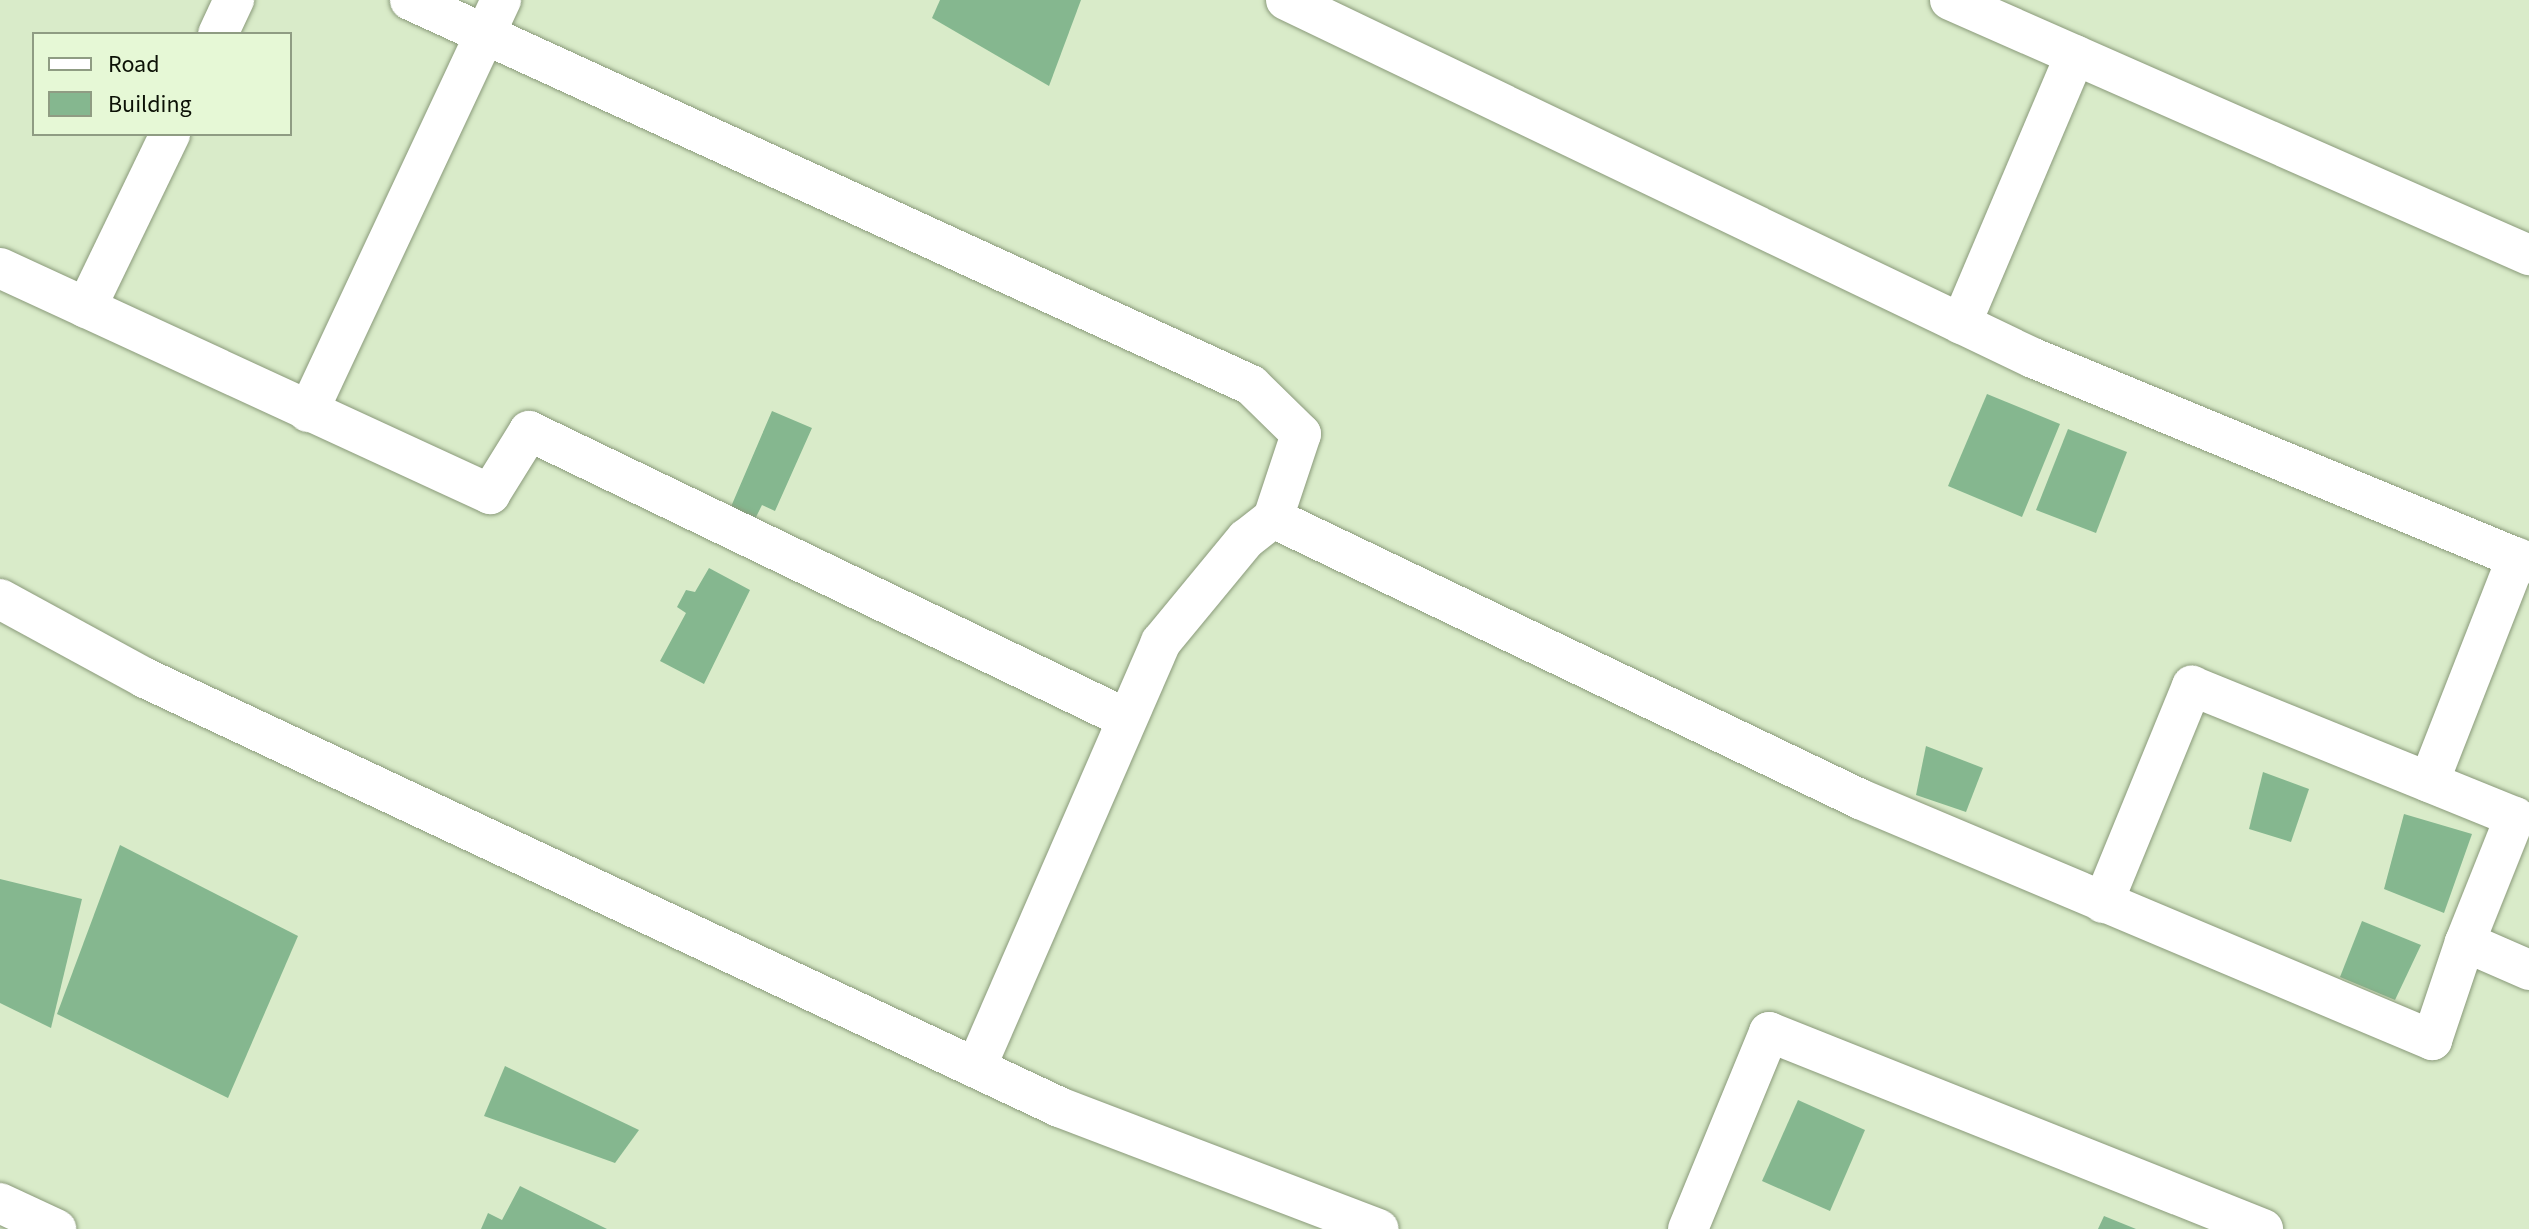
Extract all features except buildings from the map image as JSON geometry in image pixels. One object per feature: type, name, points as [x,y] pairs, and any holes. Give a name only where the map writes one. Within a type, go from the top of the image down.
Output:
[{"type":"street","points":[[219,32],[234,0]]},
{"type":"street","points":[[410,0],[1251,385],[1301,434],[1273,518],[1246,539],[1161,642],[1125,718],[976,1068]]},
{"type":"street","points":[[308,412],[501,0]]},
{"type":"street","points":[[1286,0],[1961,324],[2523,560],[2429,782]]},
{"type":"street","points":[[1950,0],[2529,255]]},
{"type":"street","points":[[1961,324],[2075,55]]},
{"type":"street","points":[[86,308],[169,136]]},
{"type":"street","points":[[0,268],[490,494],[529,431],[1125,718]]},
{"type":"street","points":[[1273,518],[1860,799],[2103,903],[2432,1040],[2465,942],[2515,817],[2192,686],[2103,903]]},
{"type":"street","points":[[4,609],[976,1068],[1379,1229]]},
{"type":"street","points":[[2465,942],[2529,970]]},
{"type":"street","points":[[1688,1229],[1769,1032],[2197,1217],[2263,1229]]},
{"type":"street","points":[[0,1203],[56,1229]]}]
